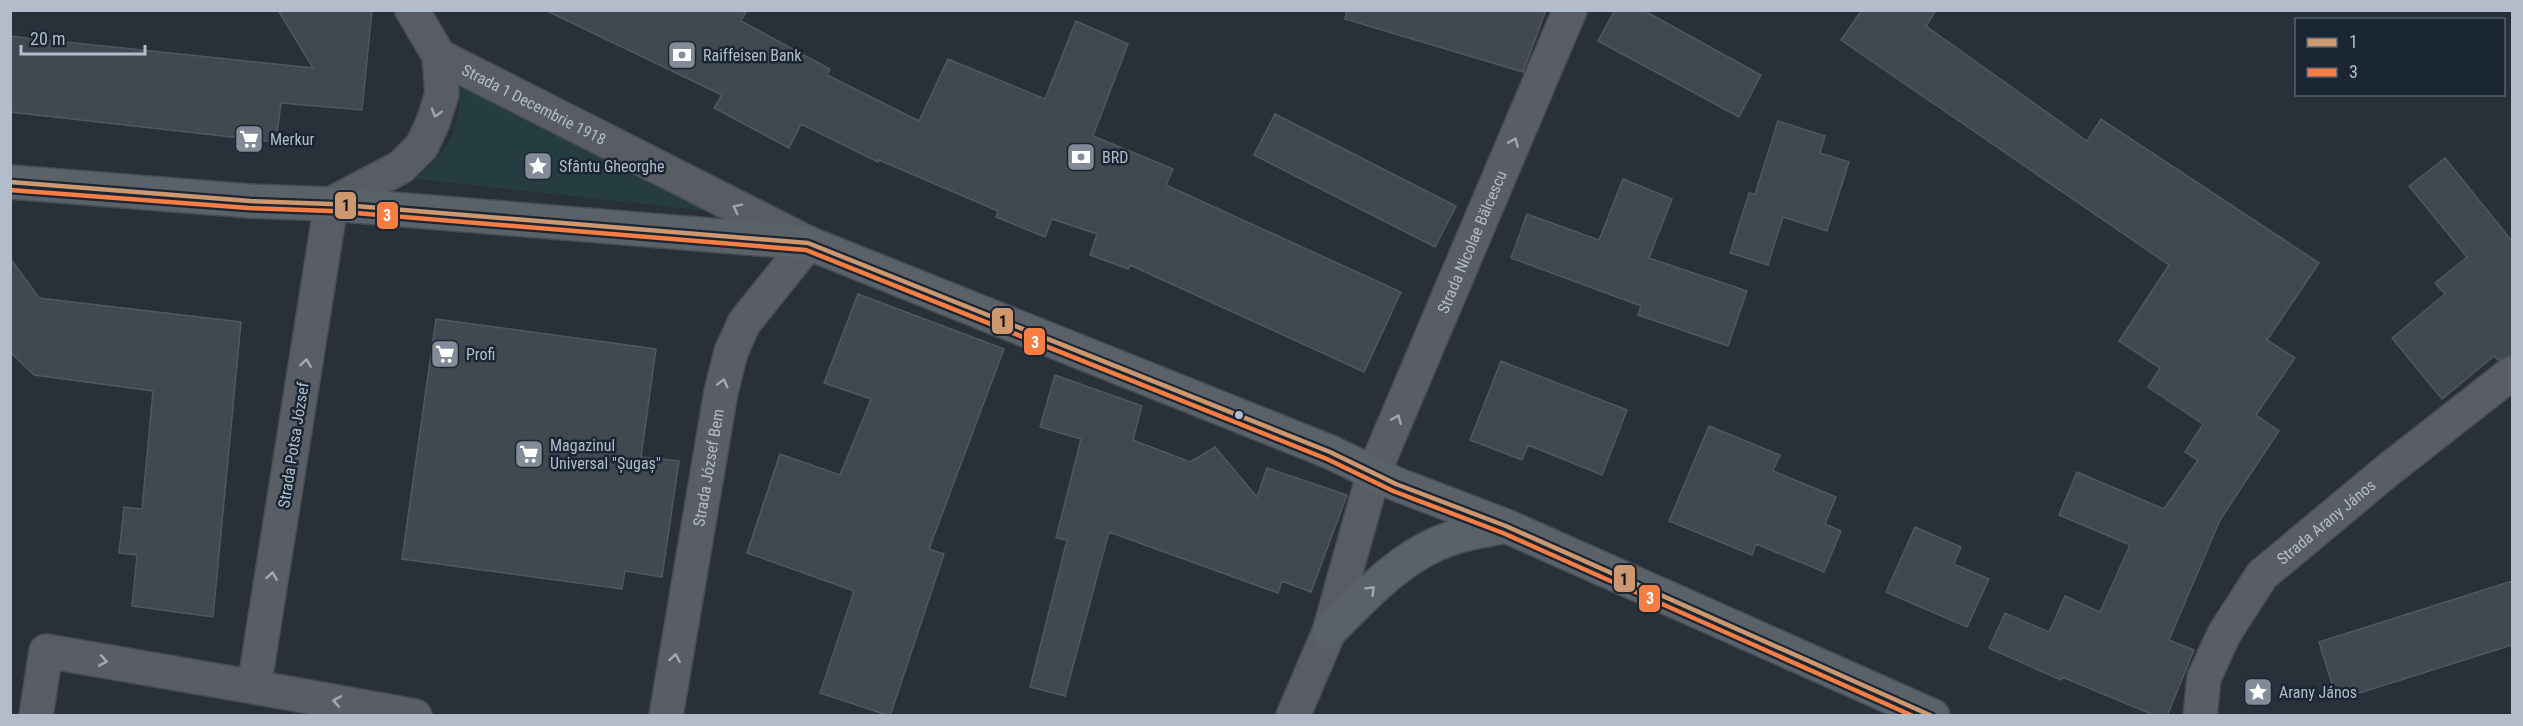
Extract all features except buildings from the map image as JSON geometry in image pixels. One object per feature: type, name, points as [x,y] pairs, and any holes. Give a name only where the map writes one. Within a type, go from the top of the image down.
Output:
[{"type":"main road","points":[[331,204],[401,167],[422,146],[433,122],[442,94],[439,56],[412,10]]},
{"type":"main road","name":"Strada 1 Decembrie 1918","points":[[439,56],[808,243],[1330,452],[1396,484],[1506,526],[1933,716]]},
{"type":"main road","points":[[10,182],[250,201],[331,204],[808,243]]},
{"type":"main road","points":[[1293,716],[1329,632],[1374,472]]},
{"type":"main road","points":[[1329,632],[1377,584],[1413,556],[1452,538],[1506,526]]},
{"type":"street","name":"Strada Nicolae Bălcescu","points":[[1374,472],[1570,10]]},
{"type":"street","name":"Strada Potsa József","points":[[254,687],[331,204]]},
{"type":"street","name":"Strada József Bem","points":[[666,716],[721,392],[731,352],[744,323],[808,243]]},
{"type":"street","name":"Strada Arany János","points":[[2200,716],[2204,678],[2224,634],[2262,575],[2388,470],[2512,373]]},
{"type":"street","points":[[36,716],[46,651],[415,716]]},
{"type":"green space","points":[[460,85],[718,212],[416,179],[437,158],[451,138],[458,115]]},
{"type":"transit line","name":"1","points":[[10,182],[250,201],[331,204],[808,243],[1330,452],[1396,484],[1506,526],[1932,716]]},
{"type":"transit line","name":"3","points":[[10,190],[249,208],[331,211],[806,250],[1327,459],[1393,491],[1503,533],[1913,716]]},
{"type":"place","name":"Raiffeisen Bank","points":[[682,55]]},
{"type":"place","name":"Merkur","points":[[249,139]]},
{"type":"place","name":"BRD","points":[[1081,157]]},
{"type":"place","name":"Sfântu Gheorghe","points":[[538,166]]},
{"type":"place","name":"Profi","points":[[445,354]]},
{"type":"place","name":"Magazinul Universal \"Șugaș\"","points":[[529,454]]},
{"type":"place","name":"Arany János","points":[[2258,692]]}]
